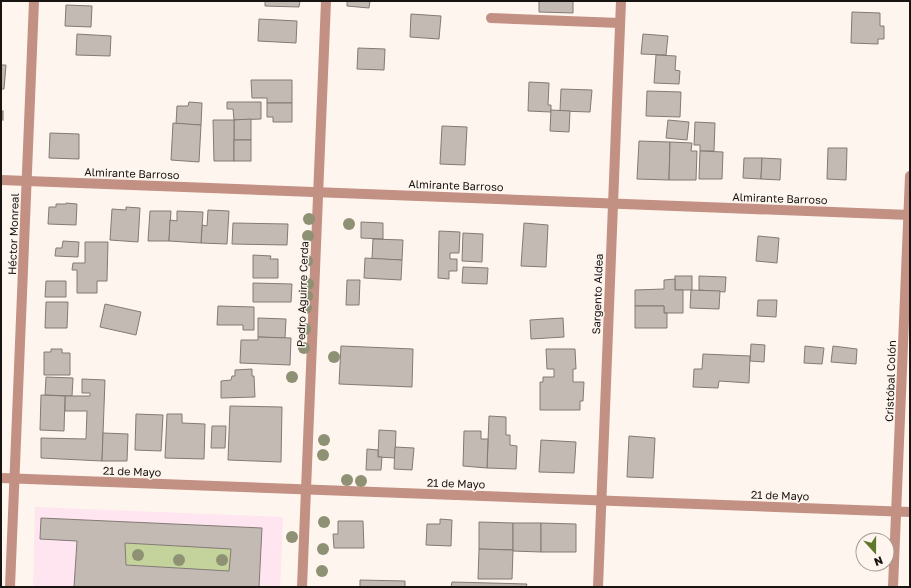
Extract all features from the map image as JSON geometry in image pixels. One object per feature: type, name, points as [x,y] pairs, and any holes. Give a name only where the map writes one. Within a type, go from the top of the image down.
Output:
[{"type":"street","name":"Héctor Monreal","points":[[10,587],[34,1]]},
{"type":"street","name":"Pedro Aguirre Cerda","points":[[302,587],[326,1]]},
{"type":"street","name":"Sargento Aldea","points":[[598,587],[621,1]]},
{"type":"street","points":[[490,18],[620,23]]},
{"type":"street","name":"Cristóbal Colón","points":[[894,587],[910,176]]},
{"type":"street","name":"Almirante Barroso","points":[[1,180],[909,215]]},
{"type":"street","name":"21 de Mayo","points":[[1,478],[910,512]]},
{"type":"shaded area","points":[[35,507],[283,517],[280,587],[33,587]]},
{"type":"green space","points":[[125,543],[231,549],[229,571],[126,565]]},
{"type":"building","points":[[265,1],[300,1],[299,7],[265,6]]},
{"type":"building","points":[[347,1],[370,1],[369,8],[347,6]]},
{"type":"building","points":[[539,1],[573,1],[573,13],[539,12]]},
{"type":"building","points":[[66,5],[92,6],[91,27],[65,26]]},
{"type":"building","points":[[852,12],[880,13],[880,26],[884,26],[884,39],[878,39],[878,44],[851,43]]},
{"type":"building","points":[[411,14],[441,16],[439,39],[410,37]]},
{"type":"building","points":[[259,19],[297,21],[296,43],[258,41]]},
{"type":"building","points":[[77,34],[111,36],[110,56],[76,55]]},
{"type":"building","points":[[643,34],[668,36],[666,55],[641,54]]},
{"type":"building","points":[[358,48],[385,49],[384,70],[357,69]]},
{"type":"building","points":[[656,55],[676,56],[675,70],[680,71],[679,84],[654,83]]},
{"type":"building","points":[[1,65],[6,65],[4,89],[1,89]]},
{"type":"building","points":[[251,80],[292,80],[292,103],[267,103],[267,98],[252,98]]},
{"type":"building","points":[[529,82],[549,83],[548,105],[551,105],[551,112],[528,111]]},
{"type":"building","points":[[561,89],[592,90],[590,112],[560,111]]},
{"type":"building","points":[[647,91],[681,92],[680,117],[646,116]]},
{"type":"building","points":[[189,102],[202,103],[201,125],[176,124],[177,106],[188,106]]},
{"type":"building","points":[[227,102],[261,102],[261,119],[234,120],[233,109],[227,109]]},
{"type":"building","points":[[267,103],[292,103],[292,122],[273,122],[273,117],[267,117]]},
{"type":"building","points":[[551,110],[570,111],[569,132],[550,131]]},
{"type":"building","points":[[1,111],[3,111],[3,120],[1,120]]},
{"type":"building","points":[[251,119],[251,140],[234,140],[234,120]]},
{"type":"building","points":[[213,120],[234,120],[234,161],[214,161]]},
{"type":"building","points":[[668,120],[689,122],[687,140],[666,138]]},
{"type":"building","points":[[695,122],[715,123],[714,151],[700,151],[700,145],[694,145]]},
{"type":"building","points":[[173,123],[201,125],[199,162],[171,160]]},
{"type":"building","points":[[442,126],[467,127],[465,165],[440,164]]},
{"type":"building","points":[[50,133],[79,134],[79,159],[49,158]]},
{"type":"building","points":[[234,140],[251,140],[251,161],[234,161]]},
{"type":"building","points":[[639,141],[670,142],[669,180],[637,179]]},
{"type":"building","points":[[670,142],[692,143],[691,151],[697,151],[696,180],[669,180]]},
{"type":"building","points":[[828,148],[847,148],[846,180],[827,179]]},
{"type":"building","points":[[700,151],[723,152],[722,179],[699,179]]},
{"type":"building","points":[[744,158],[762,158],[761,179],[743,178]]},
{"type":"building","points":[[762,158],[781,159],[780,180],[761,179]]},
{"type":"building","points":[[56,204],[77,204],[76,225],[48,224],[49,207],[56,207]]},
{"type":"building","points":[[126,207],[140,208],[138,242],[110,240],[112,209],[126,210]]},
{"type":"building","points":[[208,210],[229,211],[227,244],[201,243],[202,225],[207,226]]},
{"type":"building","points":[[150,211],[171,211],[169,241],[148,241]]},
{"type":"building","points":[[177,211],[203,212],[201,243],[169,241],[170,220],[177,221]]},
{"type":"building","points":[[361,222],[383,223],[383,239],[361,238]]},
{"type":"building","points":[[233,223],[288,224],[287,245],[232,244]]},
{"type":"building","points":[[524,223],[548,225],[546,267],[521,266]]},
{"type":"building","points":[[439,231],[460,232],[459,253],[450,253],[450,259],[457,259],[457,271],[449,271],[449,279],[438,278]]},
{"type":"building","points":[[463,233],[483,234],[482,262],[462,261]]},
{"type":"building","points":[[758,236],[779,238],[777,263],[756,261]]},
{"type":"building","points":[[373,239],[403,240],[402,260],[372,259]]},
{"type":"building","points":[[63,241],[79,242],[78,257],[55,256],[56,248],[62,248]]},
{"type":"building","points":[[85,242],[108,242],[107,281],[97,281],[97,293],[77,293],[77,270],[72,270],[73,263],[85,263]]},
{"type":"building","points":[[253,255],[271,256],[270,259],[278,259],[278,278],[253,278]]},
{"type":"building","points":[[365,258],[402,260],[401,280],[364,278]]},
{"type":"building","points":[[463,267],[488,268],[487,284],[462,283]]},
{"type":"building","points":[[675,276],[692,276],[692,290],[675,290]]},
{"type":"building","points":[[699,276],[726,277],[725,292],[699,290]]},
{"type":"building","points":[[675,279],[675,290],[683,290],[683,313],[664,313],[664,306],[635,306],[635,290],[664,289],[664,280]]},
{"type":"building","points":[[347,280],[360,280],[359,305],[346,305]]},
{"type":"building","points":[[46,281],[66,281],[66,297],[45,297]]},
{"type":"building","points":[[253,283],[292,284],[291,302],[253,302]]},
{"type":"building","points":[[691,290],[720,291],[719,309],[690,308]]},
{"type":"building","points":[[758,300],[777,300],[776,317],[757,316]]},
{"type":"building","points":[[46,302],[68,302],[67,328],[45,328]]},
{"type":"building","points":[[105,304],[141,312],[136,335],[100,327]]},
{"type":"building","points":[[218,306],[254,307],[254,330],[243,330],[243,325],[217,325]]},
{"type":"building","points":[[635,306],[664,306],[664,313],[667,313],[667,328],[635,328]]},
{"type":"building","points":[[258,318],[286,319],[285,338],[258,337]]},
{"type":"building","points":[[563,318],[564,337],[531,339],[530,320]]},
{"type":"building","points":[[258,337],[291,338],[290,365],[240,363],[241,340],[258,340]]},
{"type":"building","points":[[751,344],[765,345],[764,362],[750,361]]},
{"type":"building","points":[[341,346],[413,349],[412,387],[339,384]]},
{"type":"building","points":[[805,346],[824,348],[822,364],[804,363]]},
{"type":"building","points":[[833,346],[857,349],[856,364],[831,362]]},
{"type":"building","points":[[51,349],[62,349],[62,353],[70,353],[70,375],[44,375],[44,352],[51,352]]},
{"type":"building","points":[[546,349],[575,349],[576,369],[573,369],[573,382],[584,382],[583,401],[580,401],[580,410],[540,410],[540,382],[543,382],[543,377],[554,377],[554,369],[547,369]]},
{"type":"building","points":[[703,354],[750,356],[749,383],[719,381],[718,388],[693,387],[694,369],[702,369]]},
{"type":"building","points":[[252,369],[252,376],[254,376],[255,397],[221,398],[221,381],[231,380],[232,376],[235,376],[235,370]]},
{"type":"building","points":[[46,377],[73,378],[72,396],[45,395]]},
{"type":"building","points":[[82,379],[105,380],[102,461],[41,458],[41,438],[86,439],[87,411],[65,411],[65,396],[90,396],[90,393],[82,393]]},
{"type":"building","points":[[41,395],[65,396],[64,431],[40,430]]},
{"type":"building","points":[[230,406],[282,407],[281,462],[228,460]]},
{"type":"building","points":[[136,414],[163,415],[161,451],[135,450]]},
{"type":"building","points":[[167,414],[182,414],[182,423],[205,424],[204,459],[165,458]]},
{"type":"building","points":[[489,416],[506,417],[506,435],[510,435],[510,445],[517,446],[516,469],[487,468]]},
{"type":"building","points":[[212,426],[226,426],[225,448],[211,448]]},
{"type":"building","points":[[379,430],[396,431],[395,458],[378,457]]},
{"type":"building","points":[[464,431],[481,431],[481,439],[488,439],[487,468],[463,466]]},
{"type":"building","points":[[103,433],[128,434],[127,461],[102,461]]},
{"type":"building","points":[[629,436],[655,438],[653,478],[627,477]]},
{"type":"building","points":[[541,440],[576,442],[574,473],[539,472]]},
{"type":"building","points":[[395,447],[414,448],[412,470],[394,469]]},
{"type":"building","points":[[367,449],[378,450],[378,457],[382,457],[381,470],[366,470]]},
{"type":"building","points":[[41,518],[262,528],[259,587],[74,587],[77,541],[40,539]],"holes":[[[125,543],[231,549],[229,571],[126,565]]]},
{"type":"building","points":[[440,519],[452,520],[451,546],[426,545],[427,524],[440,524]]},
{"type":"building","points":[[338,521],[363,521],[364,548],[334,548],[333,534],[338,534]]},
{"type":"building","points":[[479,522],[513,523],[513,550],[479,549]]},
{"type":"building","points":[[513,523],[541,523],[541,552],[513,551]]},
{"type":"building","points":[[541,523],[576,524],[576,552],[541,552]]},
{"type":"building","points":[[479,549],[513,550],[512,579],[478,579]]},
{"type":"building","points":[[360,580],[405,581],[405,587],[360,587]]},
{"type":"building","points":[[452,582],[527,584],[526,587],[451,587]]}]
